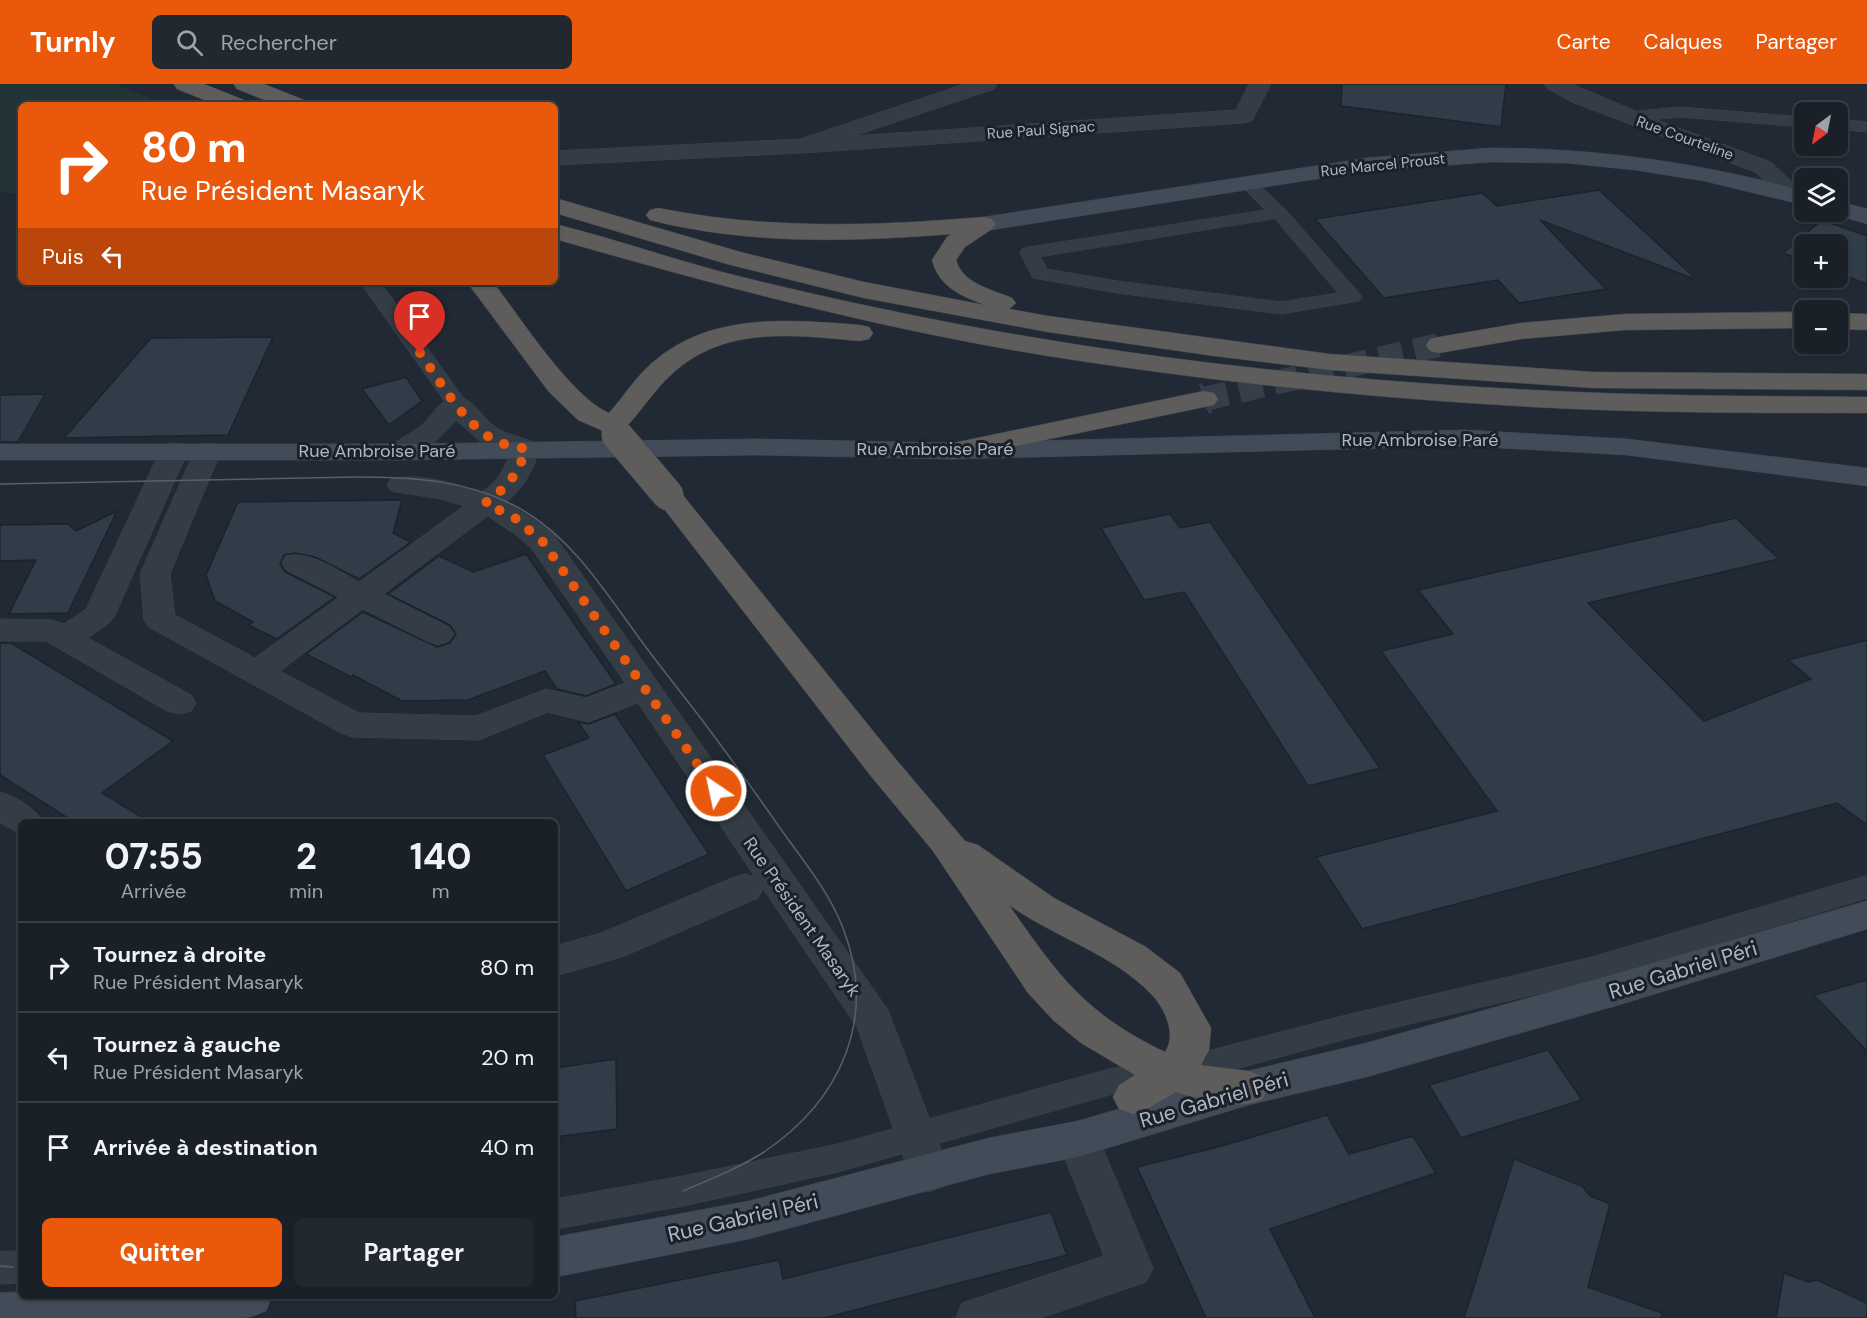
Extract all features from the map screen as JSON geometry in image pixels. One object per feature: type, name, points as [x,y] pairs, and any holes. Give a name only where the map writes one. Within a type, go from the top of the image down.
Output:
[{"type":"highway","points":[[185,84],[229,102]]},
{"type":"highway","points":[[245,84],[289,102]]},
{"type":"highway","points":[[558,202],[593,200],[695,224],[754,231],[884,233],[984,224]]},
{"type":"highway","points":[[558,203],[703,250],[829,282],[1048,324],[1342,363],[1593,380],[1867,382]]},
{"type":"highway","points":[[984,224],[956,242],[944,260],[945,270],[955,282],[1048,324]]},
{"type":"highway","points":[[558,232],[638,257],[842,310],[929,328],[1117,360],[1332,386],[1595,403],[1718,407],[1867,405]]},
{"type":"highway","points":[[482,285],[559,386],[588,414],[615,430],[668,495],[882,766],[946,842],[1042,982],[1060,1002],[1078,1019],[1097,1032],[1155,1066],[1213,1087],[1248,1088]]},
{"type":"highway","points":[[1439,345],[1521,331],[1625,322],[1794,320]]},
{"type":"highway","points":[[1848,321],[1867,322]]},
{"type":"highway","points":[[615,430],[669,362],[702,343],[730,333],[766,326],[817,328],[859,333],[929,328]]},
{"type":"highway","points":[[953,451],[1204,399]]},
{"type":"highway","points":[[946,842],[1018,894],[1133,958],[1166,984],[1191,1028],[1189,1050],[1173,1073],[1133,1097]]},
{"type":"main road","name":"Rue Marcel Proust","points":[[984,224],[1416,159],[1532,155],[1649,165],[1782,191]]},
{"type":"main road","points":[[1782,191],[1794,195]]},
{"type":"main road","points":[[1848,211],[1867,217]]},
{"type":"main road","name":"Rue Ambroise Paré","points":[[0,452],[400,452],[756,447],[953,451],[1465,438],[1627,447],[1867,477]]},
{"type":"main road","name":"Rue Gabriel Péri","points":[[558,1256],[749,1220],[922,1155],[989,1156],[1078,1139],[1248,1088],[1366,1060],[1544,1010],[1867,915]]},
{"type":"main road","points":[[989,1156],[1025,1136],[1095,1119],[1133,1097]]},
{"type":"main road","points":[[0,1314],[221,1299]]},
{"type":"street","name":"Rue Paul Signac","points":[[802,146],[986,84]]},
{"type":"street","name":"Rue Paul Signac","points":[[558,158],[802,146],[1244,116],[1260,84]]},
{"type":"street","name":"Rue Courteline","points":[[1556,84],[1629,117],[1763,167],[1782,184],[1782,191]]},
{"type":"street","points":[[256,672],[504,490],[514,478],[526,449],[496,441],[481,431],[456,403],[433,430],[400,452]]},
{"type":"street","points":[[67,637],[99,615],[174,451]]},
{"type":"street","points":[[207,451],[155,574],[160,620],[353,725],[479,728],[546,700],[588,710],[645,688]]},
{"type":"street","name":"Rue Président Masaryk","points":[[401,486],[447,491],[485,503],[515,518],[543,542],[874,1021],[922,1155]]},
{"type":"street","points":[[297,563],[438,634]]},
{"type":"street","points":[[0,630],[52,631],[67,637],[179,703]]},
{"type":"street","points":[[0,805],[21,819]]},
{"type":"street","points":[[558,960],[609,946],[745,888]]},
{"type":"street","points":[[978,1318],[1131,1268],[1078,1139]]},
{"type":"lane","points":[[1629,117],[1680,112],[1794,121]]},
{"type":"lane","points":[[1848,125],[1867,127]]},
{"type":"lane","points":[[1247,183],[1279,213],[1352,297],[1281,308],[1117,288],[1040,274],[1029,253],[1279,213]]},
{"type":"lane","points":[[372,285],[456,403]]},
{"type":"lane","points":[[558,1213],[683,1191],[838,1158],[922,1155],[1113,1081],[1173,1073],[1346,1027],[1592,969],[1867,887]]},
{"type":"shaded area","points":[[0,84],[115,84],[159,102],[18,102],[18,194],[0,192]]},
{"type":"building","points":[[1342,84],[1506,84],[1501,127],[1341,106]]},
{"type":"building","points":[[1599,190],[1693,276],[1692,278],[1540,220],[1606,289],[1519,303],[1498,280],[1384,298],[1315,219],[1482,193],[1497,206]]},
{"type":"building","points":[[1820,222],[1828,222],[1867,236],[1867,284],[1848,277],[1848,234],[1805,234]]},
{"type":"building","points":[[1794,244],[1794,257],[1783,253]]},
{"type":"building","points":[[273,337],[228,435],[64,438],[151,338]]},
{"type":"building","points":[[406,377],[422,401],[389,425],[362,389]]},
{"type":"building","points":[[45,394],[18,442],[0,442],[0,395]]},
{"type":"building","points":[[402,500],[393,533],[411,542],[359,579],[315,557],[295,553],[284,555],[280,564],[285,572],[335,597],[277,639],[248,625],[253,622],[215,601],[206,575],[238,502]]},
{"type":"building","points":[[117,511],[68,613],[9,614],[36,560],[0,561],[0,525],[68,524],[76,531]]},
{"type":"building","points":[[1170,514],[1180,528],[1210,522],[1380,768],[1308,786],[1184,592],[1144,600],[1101,528]]},
{"type":"building","points":[[1736,518],[1779,559],[1588,603],[1704,721],[1811,679],[1788,660],[1867,640],[1867,825],[1837,803],[1362,929],[1316,857],[1497,811],[1381,651],[1453,634],[1418,590]]},
{"type":"building","points":[[526,554],[616,684],[586,696],[557,689],[545,671],[468,700],[402,701],[353,675],[351,677],[306,654],[363,612],[437,647],[450,643],[456,634],[450,625],[388,594],[439,556],[473,572]]},
{"type":"building","points":[[0,643],[11,643],[173,741],[102,793],[145,819],[69,819],[0,775]]},
{"type":"building","points":[[615,714],[709,854],[626,891],[543,755],[589,738],[578,722],[589,724]]},
{"type":"building","points":[[1867,980],[1867,1051],[1814,995]]},
{"type":"building","points":[[1548,1050],[1582,1100],[1461,1138],[1429,1085]]},
{"type":"building","points":[[616,1059],[617,1129],[558,1137],[558,1068]]},
{"type":"building","points":[[1327,1115],[1349,1154],[1413,1136],[1436,1173],[1270,1229],[1315,1318],[1206,1318],[1137,1167],[1218,1147]]},
{"type":"building","points":[[1514,1159],[1582,1186],[1590,1196],[1610,1204],[1588,1287],[1662,1313],[1661,1318],[1464,1318]]},
{"type":"building","points":[[1051,1212],[1067,1255],[824,1318],[576,1318],[575,1301],[779,1260],[783,1279]]},
{"type":"building","points":[[1784,1273],[1808,1282],[1817,1280],[1867,1303],[1867,1318],[1776,1318]]},
{"type":"tunnel","points":[[1207,398],[1204,399],[1439,345]]},
{"type":"tram line","points":[[0,484],[355,477],[442,482],[484,493],[524,511],[558,536],[573,551],[711,731],[817,880],[838,915],[853,961],[856,994],[854,1025],[846,1054],[832,1082],[814,1108],[791,1131],[764,1152],[735,1168],[683,1191]]},
{"type":"tram line","points":[[0,1266],[13,1267]]},
{"type":"route","points":[[420,353],[456,403],[481,431],[496,441],[526,449],[514,478],[504,490],[485,503],[515,518],[543,542],[716,791]]}]
